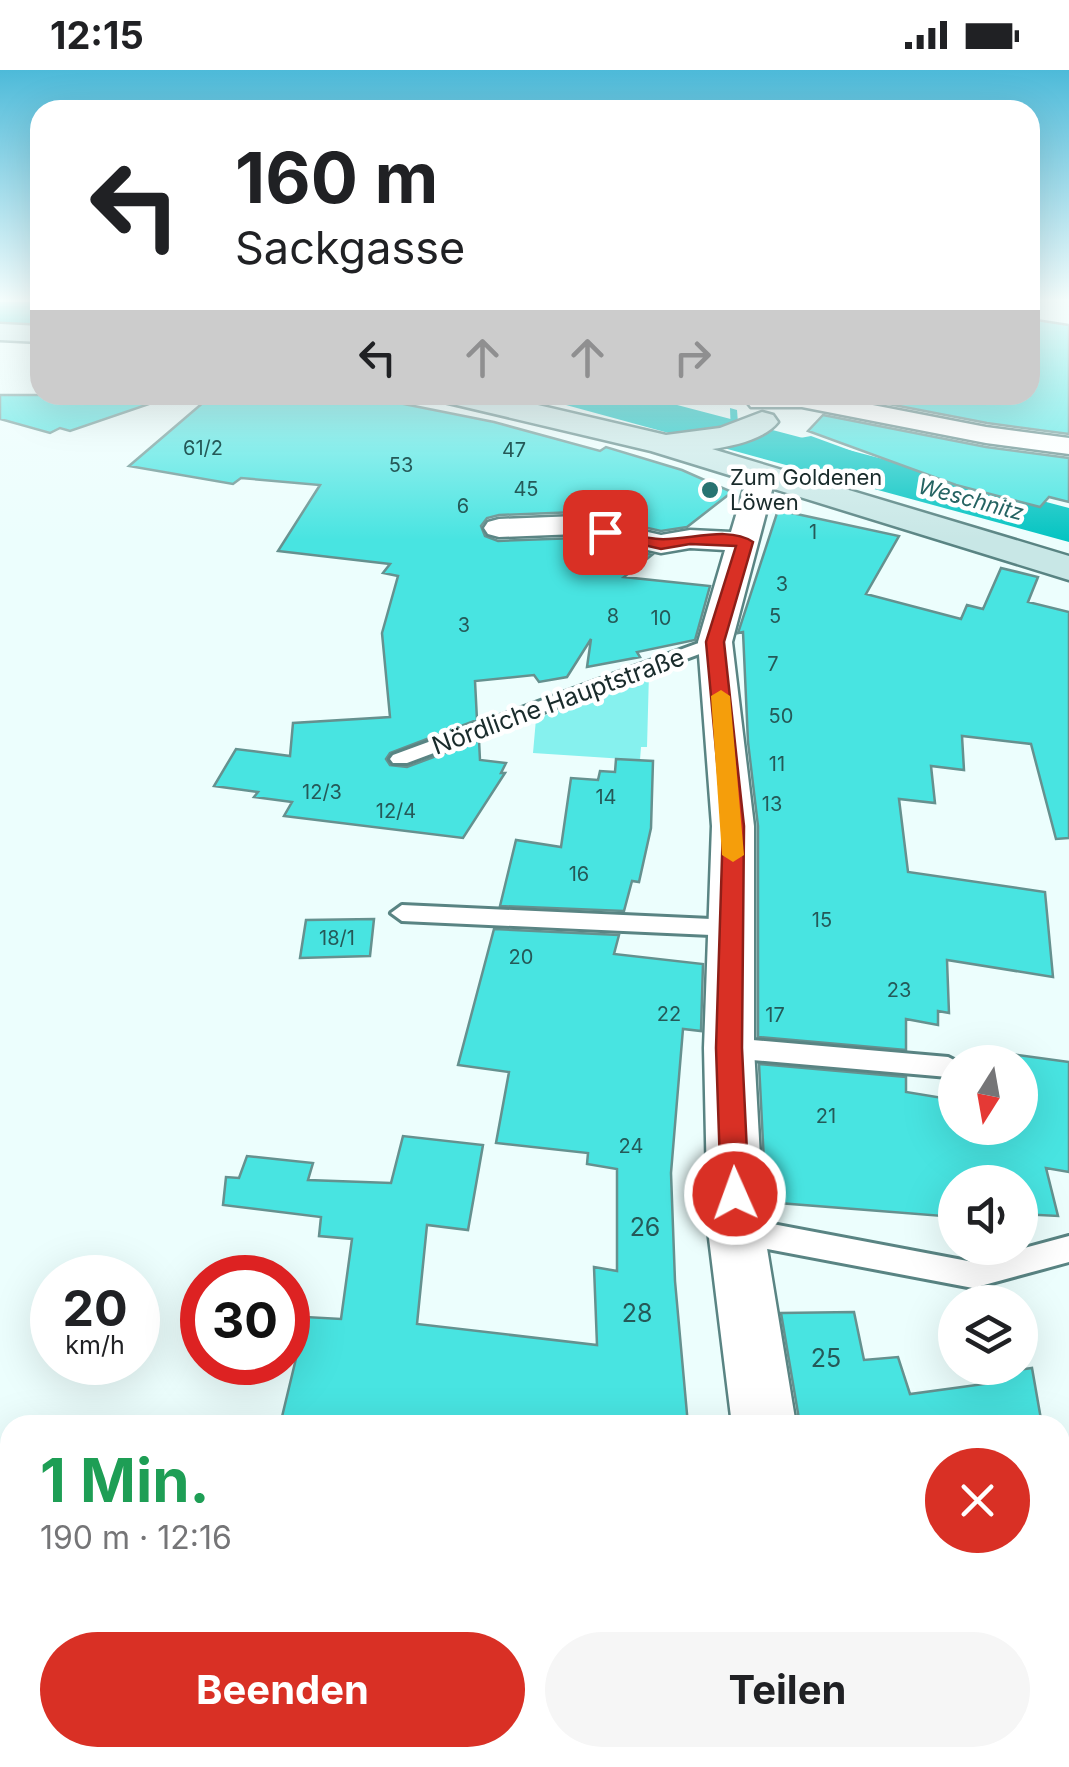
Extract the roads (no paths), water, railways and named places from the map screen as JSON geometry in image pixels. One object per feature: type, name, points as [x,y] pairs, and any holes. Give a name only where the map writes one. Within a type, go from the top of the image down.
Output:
[{"type":"main road","points":[[500,405],[673,443],[1069,568]]},
{"type":"main road","points":[[673,443],[726,437],[760,409]]},
{"type":"main road","points":[[760,409],[762,471]]},
{"type":"street","points":[[841,405],[986,435],[1069,446]]},
{"type":"street","name":"Nördliche Hauptstraße","points":[[762,471],[715,642],[733,826],[729,1048],[736,1230],[763,1415]]},
{"type":"street","points":[[499,528],[577,526],[661,544],[690,539],[745,542]]},
{"type":"lane","name":"Nördliche Hauptstraße","points":[[400,760],[715,642]]},
{"type":"lane","points":[[402,913],[733,928]]},
{"type":"lane","points":[[729,1048],[938,1065]]},
{"type":"lane","points":[[736,1230],[972,1274],[1069,1250]]},
{"type":"water","points":[[593,405],[641,405],[710,425],[681,431]]},
{"type":"water","points":[[811,436],[942,484],[1069,519],[1069,535],[809,464],[800,438]]},
{"type":"waterway","name":"Weschnitz","points":[[620,405],[1069,525]]},
{"type":"waterway","points":[[733,410],[735,436]]},
{"type":"place","name":"Zum Goldenen Löwen","points":[[710,490]]}]
